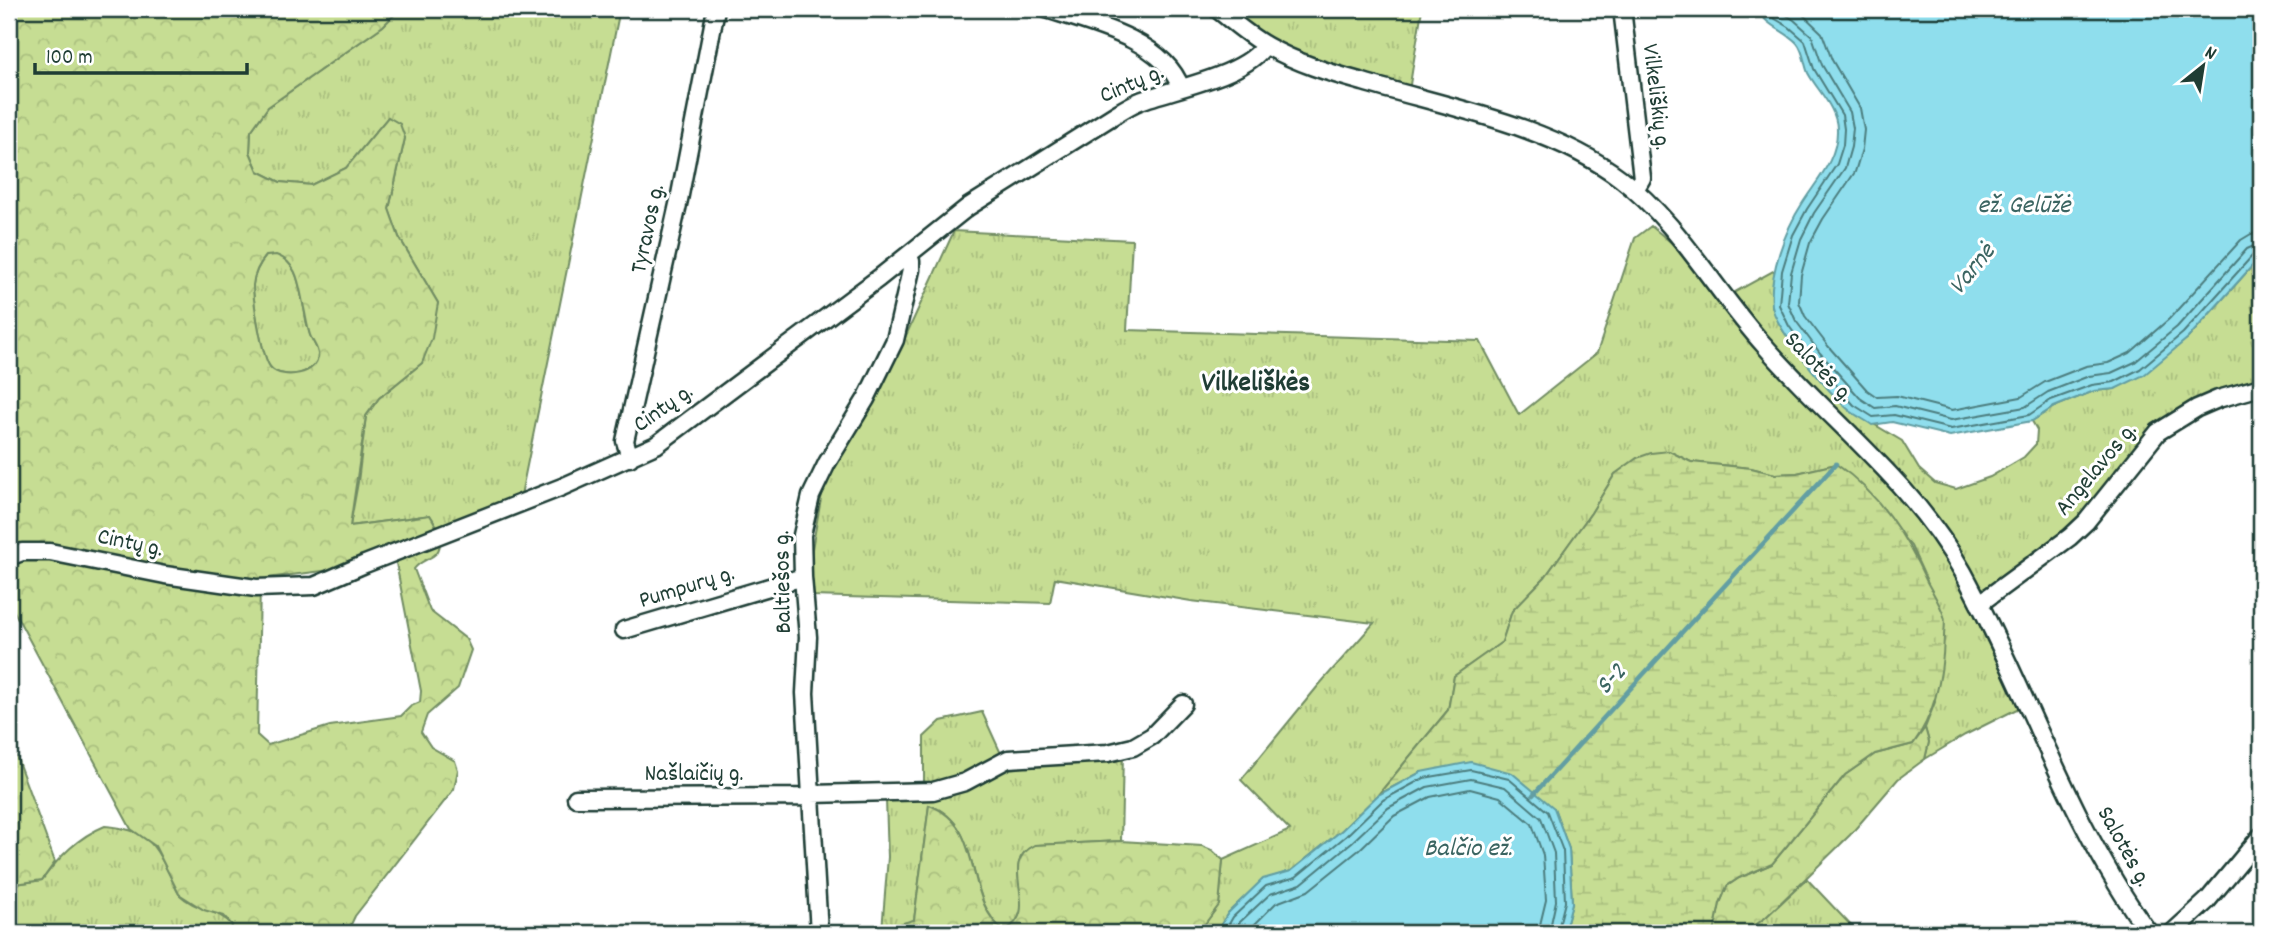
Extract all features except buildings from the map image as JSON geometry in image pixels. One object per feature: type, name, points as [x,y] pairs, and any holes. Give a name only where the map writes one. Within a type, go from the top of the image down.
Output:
[{"type":"street","name":"Tyravos g.","points":[[630,458],[625,441],[679,200],[716,9]]},
{"type":"street","points":[[1046,9],[1098,25],[1156,53],[1177,76],[1181,88]]},
{"type":"street","name":"Salotės g.","points":[[1217,9],[1265,46],[1293,60],[1537,134],[1592,159],[1635,190],[1683,243],[1764,346],[1898,481],[1946,543],[1979,604],[2028,712],[2089,834],[2130,907],[2149,933]]},
{"type":"street","name":"Vilkeliškių g.","points":[[1624,9],[1630,93],[1642,178],[1635,190]]},
{"type":"street","name":"Cintų g.","points":[[9,557],[22,552],[50,552],[165,575],[256,589],[314,586],[630,458],[656,445],[908,256],[968,206],[1136,102],[1252,61],[1265,46]]},
{"type":"street","name":"Baltiešos g.","points":[[819,933],[805,693],[808,637],[802,536],[811,496],[827,463],[883,367],[895,340],[911,270],[908,256]]},
{"type":"street","name":"Angelavos g.","points":[[1979,604],[2086,522],[2158,432],[2175,420],[2218,399],[2261,387]]},
{"type":"street","name":"Pumpurų g.","points":[[624,630],[803,577]]},
{"type":"street","name":"Našlaičių g.","points":[[576,797],[933,791],[965,782],[1008,759],[1108,753],[1133,747],[1152,736],[1183,704]]},
{"type":"street","points":[[2172,933],[2207,901],[2261,835]]},
{"type":"green space","points":[[9,9],[400,9],[383,26],[268,107],[251,131],[250,152],[258,171],[280,182],[311,185],[346,168],[388,117],[400,124],[405,138],[389,209],[399,237],[438,303],[432,338],[422,363],[379,398],[366,416],[350,526],[430,515],[438,530],[440,542],[437,552],[414,569],[430,611],[466,639],[471,650],[458,688],[427,715],[421,732],[431,747],[455,761],[458,770],[454,789],[355,916],[347,933],[231,933],[232,925],[224,916],[204,910],[179,894],[155,846],[131,829],[9,602]],"holes":[[[276,255],[294,270],[309,332],[318,352],[313,367],[299,373],[283,374],[271,368],[264,353],[259,328],[253,292],[254,277],[266,256]],[[387,546],[395,558],[421,691],[420,702],[411,706],[401,716],[330,726],[268,745],[257,735],[260,586],[267,578],[331,570]]]},
{"type":"green space","points":[[400,9],[620,9],[520,500],[437,526],[430,515],[350,526],[366,416],[379,398],[422,363],[438,303],[399,237],[389,209],[405,138],[388,117],[346,168],[311,185],[280,182],[258,171],[250,152],[251,131],[268,107],[383,26]]},
{"type":"green space","points":[[1226,9],[1422,9],[1409,91],[1323,64],[1273,44]]},
{"type":"green space","points":[[1651,226],[1673,244],[1717,302],[1775,270],[1772,306],[1782,329],[1807,363],[1850,410],[1902,441],[1919,469],[1935,483],[1956,489],[1990,477],[2024,457],[2036,444],[2037,430],[2032,421],[2054,407],[2094,391],[2115,389],[2188,338],[2261,256],[2261,383],[2169,414],[2097,499],[2058,538],[1971,607],[2019,708],[1925,759],[1929,742],[1925,728],[1935,702],[1927,581],[1911,546],[1836,464],[1797,473],[1775,474],[1751,468],[1691,462],[1669,451],[1615,474],[1545,577],[1512,611],[1502,642],[1454,676],[1448,710],[1378,795],[1342,830],[1291,871],[1263,880],[1228,913],[1216,933],[1198,933],[1219,905],[1223,860],[1290,830],[1241,780],[1374,623],[1191,601],[1055,578],[1050,603],[812,596],[808,571],[823,488],[903,342],[954,231],[1132,240],[1127,330],[1480,341],[1519,415],[1597,353],[1635,238]]},
{"type":"green space","points":[[276,254],[289,263],[297,276],[308,328],[318,352],[313,367],[299,373],[283,374],[271,368],[264,353],[259,328],[253,292],[254,277],[266,256]]},
{"type":"green space","points":[[1669,451],[1691,462],[1751,468],[1775,474],[1797,473],[1836,464],[1865,488],[1890,517],[1910,548],[1944,616],[1943,651],[1937,693],[1927,720],[1913,744],[1875,754],[1845,775],[1772,864],[1727,886],[1720,903],[1714,933],[1627,933],[1612,928],[1586,933],[1564,933],[1572,903],[1569,849],[1554,808],[1421,772],[1378,795],[1448,710],[1454,676],[1502,642],[1512,611],[1545,577],[1615,474],[1637,458]]},
{"type":"green space","points":[[982,712],[1008,769],[1123,754],[1121,841],[1035,845],[1024,853],[1018,875],[1021,911],[1016,922],[1004,931],[991,917],[983,901],[967,845],[959,829],[947,815],[929,805],[914,920],[882,930],[888,857],[886,800],[924,795],[924,737],[941,721]]},
{"type":"green space","points":[[1925,728],[1929,742],[1925,759],[1898,779],[1850,835],[1766,917],[1745,933],[1714,933],[1720,903],[1727,886],[1772,864],[1845,775],[1875,754],[1913,744]]},
{"type":"green space","points":[[9,737],[55,862],[42,880],[9,885]]},
{"type":"green space","points":[[929,805],[947,815],[959,829],[967,846],[983,901],[991,917],[1004,931],[1015,922],[1020,912],[1019,864],[1024,853],[1035,845],[1121,841],[1202,846],[1212,850],[1223,860],[1219,905],[1198,933],[866,933],[914,920]]},
{"type":"green space","points":[[105,826],[130,830],[146,838],[158,853],[180,895],[192,904],[226,920],[232,925],[231,933],[9,933],[9,885],[42,880],[70,848]]},
{"type":"green space","points":[[1807,879],[1858,933],[1745,933],[1766,917]]},
{"type":"water","name":"ež. Gelūžė","points":[[1758,9],[2261,9],[2261,256],[2188,338],[2144,375],[2115,389],[2094,391],[2054,407],[2032,421],[1950,436],[1892,422],[1872,425],[1850,411],[1830,391],[1775,316],[1772,305],[1773,280],[1784,239],[1830,160],[1837,129],[1834,114],[1808,73],[1799,46],[1765,20]]},
{"type":"water","name":"Balčio ež.","points":[[1471,762],[1512,773],[1554,808],[1569,849],[1572,903],[1564,933],[1216,933],[1228,913],[1263,879],[1291,871],[1342,830],[1378,795],[1421,772]]},
{"type":"waterway","name":"S-2","points":[[1533,795],[1836,464]]},
{"type":"district","name":"Vilkeliškės","points":[[1256,385]]},
{"type":"water label","name":"Varnė","points":[[1973,270]]}]
